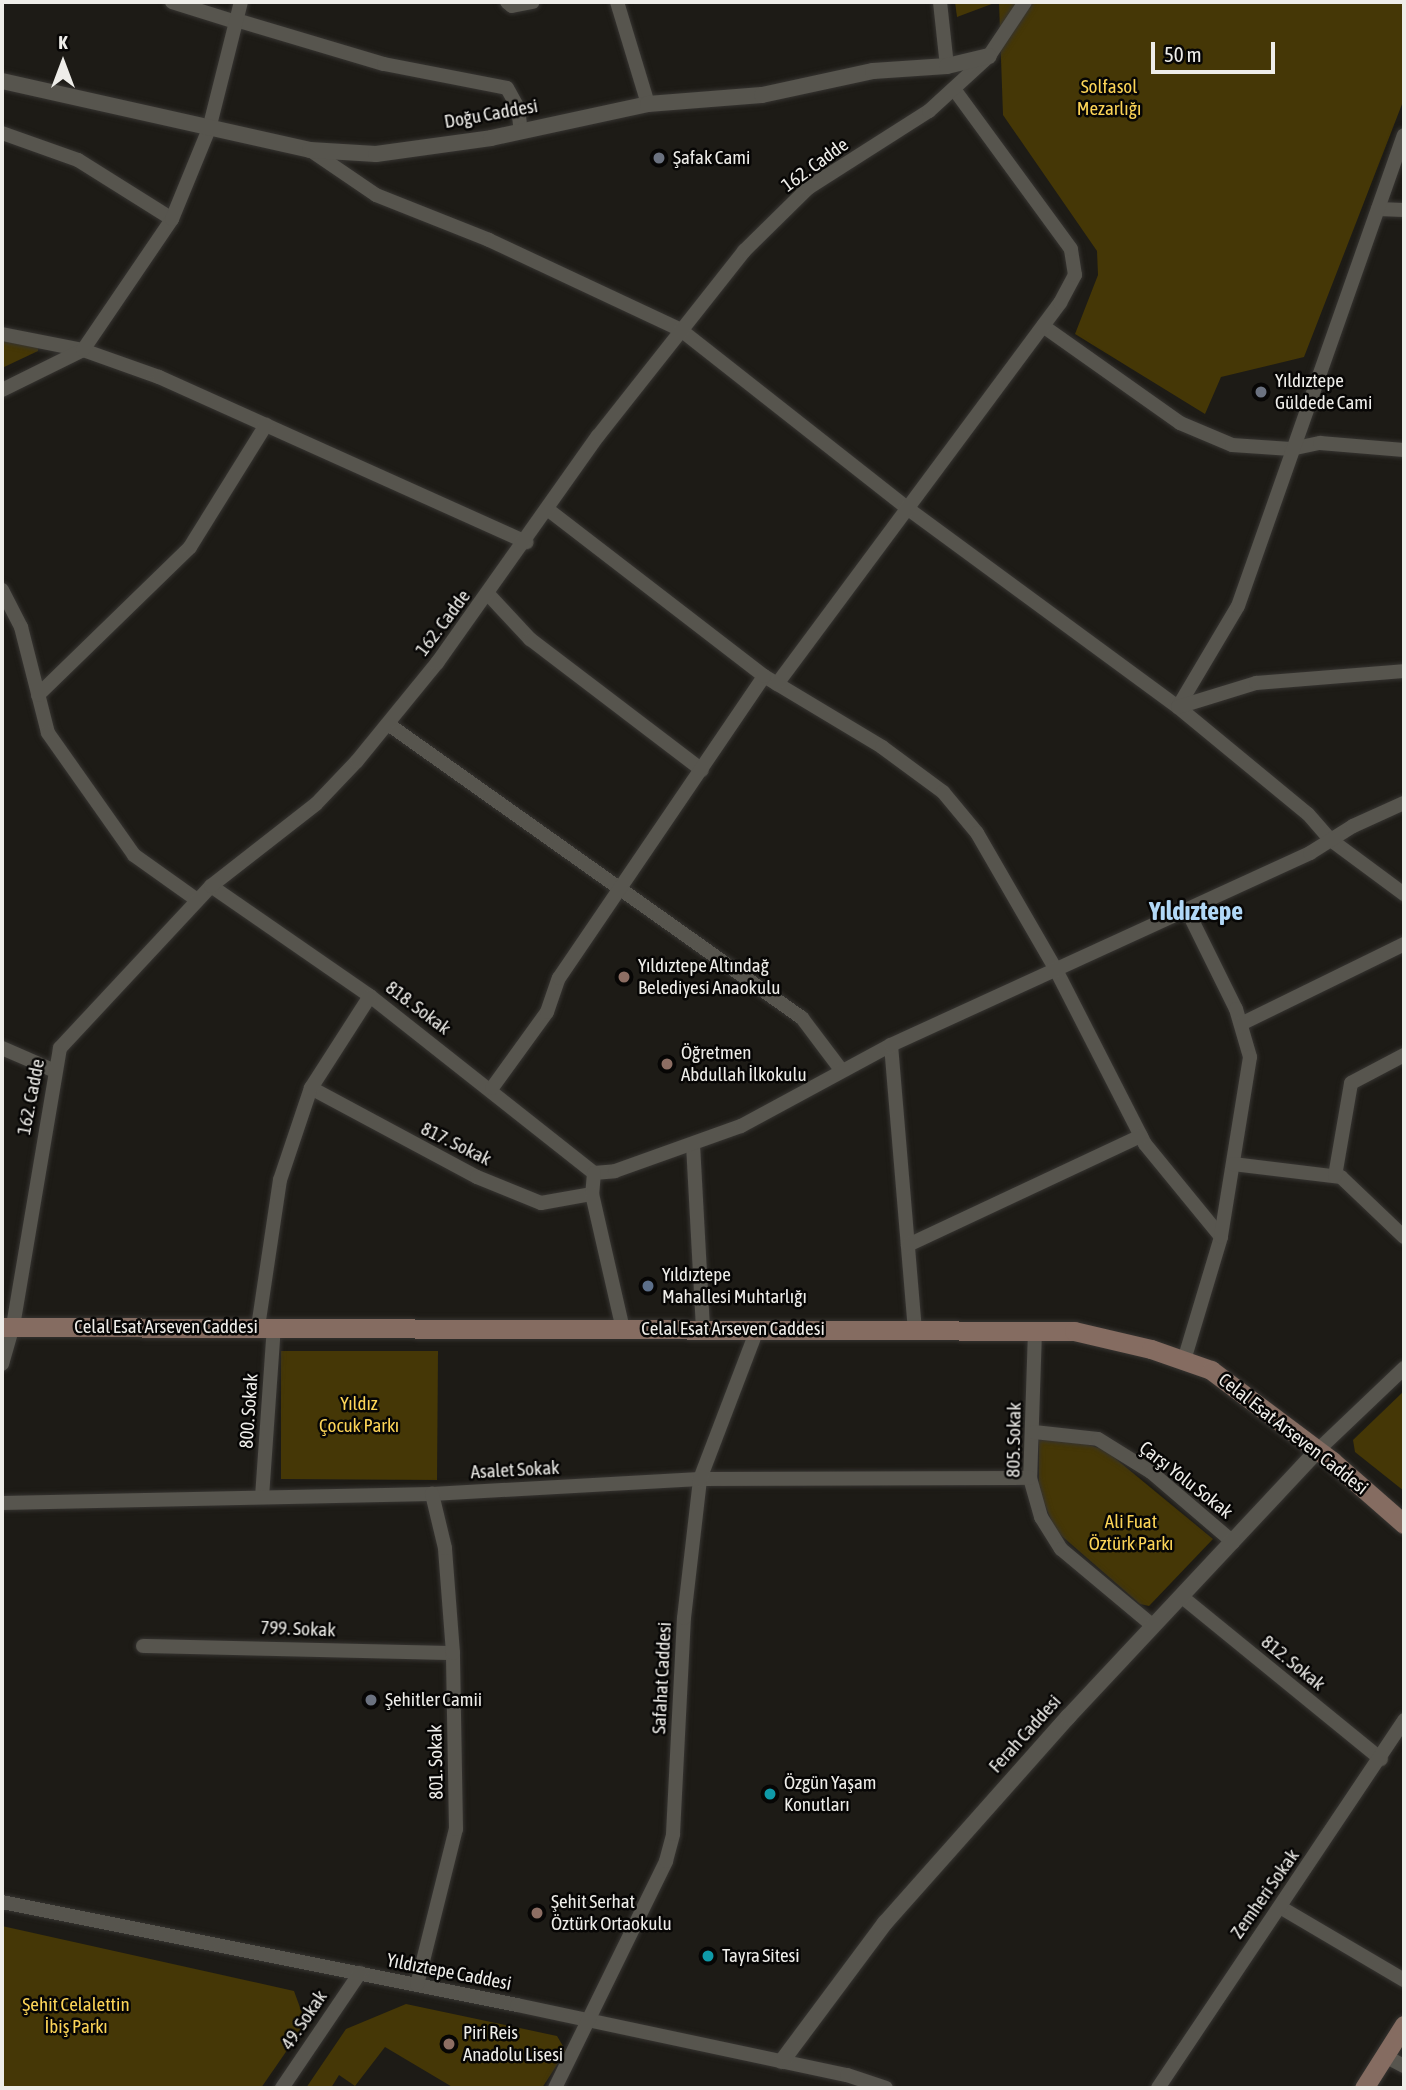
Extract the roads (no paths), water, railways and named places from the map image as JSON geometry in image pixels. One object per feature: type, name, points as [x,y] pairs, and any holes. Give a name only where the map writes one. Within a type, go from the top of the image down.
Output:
[{"type":"main road","name":"Celal Esat Arseven Caddesi","points":[[8,1326],[1074,1331],[1184,1360],[1211,1370],[1318,1450],[1404,1524]]},
{"type":"main road","points":[[1364,2088],[1404,2025]]},
{"type":"street","points":[[172,2],[384,64],[507,88],[518,108],[521,132]]},
{"type":"street","points":[[2,390],[83,350],[172,219],[209,130],[241,2]]},
{"type":"street","points":[[507,2],[512,6],[533,2]]},
{"type":"street","points":[[617,2],[648,104]]},
{"type":"street","points":[[940,2],[947,66]]},
{"type":"street","name":"162. Cadde","points":[[2,1364],[60,1048],[76,1027],[211,886],[316,804],[388,723],[527,542],[547,509],[681,330],[744,251],[808,188],[929,111],[954,89],[989,56],[1025,2]]},
{"type":"street","name":"Doğu Caddesi","points":[[2,81],[209,130],[310,150],[376,153],[521,132],[648,104],[761,95],[873,71],[947,66],[989,56]]},
{"type":"street","points":[[777,684],[1043,326],[1075,275],[1070,249],[954,89]]},
{"type":"street","points":[[2,133],[78,160],[172,219]]},
{"type":"street","points":[[1178,707],[1238,606],[1291,449],[1404,135]]},
{"type":"street","points":[[310,150],[376,195],[489,240],[681,330],[907,508],[1178,707],[1308,814],[1331,839],[1404,894]]},
{"type":"street","points":[[1378,209],[1404,210]]},
{"type":"street","points":[[1043,326],[1180,423],[1232,445],[1291,449],[1320,443],[1404,450]]},
{"type":"street","points":[[2,334],[83,350],[159,377],[527,542]]},
{"type":"street","points":[[38,695],[191,547],[266,425]]},
{"type":"street","points":[[547,509],[764,676],[882,747],[943,792],[978,833],[1056,970],[1141,1136],[1221,1237]]},
{"type":"street","points":[[2,590],[20,627],[48,733],[134,855],[197,900]]},
{"type":"street","points":[[488,594],[530,639],[702,770]]},
{"type":"street","points":[[1178,707],[1256,683],[1404,671]]},
{"type":"street","points":[[492,1088],[547,1012],[559,978],[622,890],[764,676]]},
{"type":"street","points":[[388,723],[802,1017],[842,1071]]},
{"type":"street","points":[[623,1329],[592,1194],[594,1173],[615,1171],[741,1126],[891,1045],[1188,910],[1404,803]]},
{"type":"street","name":"818. Sokak","points":[[211,886],[370,996],[492,1088],[594,1173]]},
{"type":"street","points":[[1184,1360],[1221,1237],[1250,1056],[1241,1024],[1188,910]]},
{"type":"street","points":[[1241,1024],[1404,944]]},
{"type":"street","name":"800. Sokak","points":[[262,1497],[266,1327],[279,1180],[312,1088],[370,996]]},
{"type":"street","points":[[891,1045],[915,1330]]},
{"type":"street","points":[[2,1048],[55,1071]]},
{"type":"street","points":[[1335,1176],[1351,1083],[1404,1055]]},
{"type":"street","name":"817. Sokak","points":[[312,1088],[477,1177],[541,1203],[592,1194]]},
{"type":"street","points":[[908,1245],[1141,1136]]},
{"type":"street","points":[[693,1144],[703,1329]]},
{"type":"street","points":[[1233,1164],[1335,1176],[1362,1192],[1404,1237]]},
{"type":"street","name":"Safahat Caddesi","points":[[555,2088],[590,2023],[666,1861],[673,1834],[684,1618],[700,1479],[757,1329]]},
{"type":"street","name":"805. Sokak","points":[[1035,1331],[1034,1432],[1030,1478],[1041,1517],[1061,1549],[1153,1626]]},
{"type":"street","points":[[1318,1450],[1404,1368]]},
{"type":"street","name":"Çarşı Yolu Sokak","points":[[1034,1432],[1098,1439],[1151,1472],[1233,1542]]},
{"type":"street","name":"Ferah Caddesi","points":[[782,2061],[885,1923],[1153,1626],[1318,1450]]},
{"type":"street","name":"Asalet Sokak","points":[[2,1503],[432,1494],[700,1479],[1030,1478]]},
{"type":"street","name":"801. Sokak","points":[[417,1985],[456,1829],[453,1653],[445,1548],[432,1494]]},
{"type":"street","name":"812. Sokak","points":[[1181,1596],[1381,1759]]},
{"type":"street","name":"799. Sokak","points":[[143,1646],[453,1653]]},
{"type":"street","name":"Zemheri Sokak","points":[[1158,2088],[1381,1759],[1404,1720]]},
{"type":"street","name":"Yıldıztepe Caddesi","points":[[2,1902],[782,2061],[886,2088]]},
{"type":"street","points":[[1280,1907],[1404,1980]]},
{"type":"street","name":"49. Sokak","points":[[282,2088],[360,1973]]},
{"type":"street","points":[[1385,2056],[1404,2066]]},
{"type":"place","name":"Şafak Cami","points":[[659,158]]},
{"type":"place","name":"Yıldıztepe Güldede Cami","points":[[1261,392]]},
{"type":"place","name":"Yıldıztepe Altındağ Belediyesi Anaokulu","points":[[624,977]]},
{"type":"place","name":"Öğretmen Abdullah İlkokulu","points":[[667,1064]]},
{"type":"place","name":"Yıldıztepe Mahallesi Muhtarlığı","points":[[648,1286]]},
{"type":"place","name":"Şehitler Camii","points":[[371,1700]]},
{"type":"place","name":"Özgün Yaşam Konutları","points":[[770,1794]]},
{"type":"place","name":"Şehit Serhat Öztürk Ortaokulu","points":[[537,1913]]},
{"type":"place","name":"Tayra Sitesi","points":[[708,1956]]},
{"type":"place","name":"Piri Reis Anadolu Lisesi","points":[[449,2044]]},
{"type":"district","name":"Yıldıztepe","points":[[1196,912]]},
{"type":"park label","name":"Solfasol Mezarlığı","points":[[1109,98]]},
{"type":"park label","name":"Yıldız Çocuk Parkı","points":[[359,1415]]},
{"type":"park label","name":"Ali Fuat Öztürk Parkı","points":[[1131,1533]]},
{"type":"park label","name":"Şehit Celalettin İbiş Parkı","points":[[76,2016]]}]
